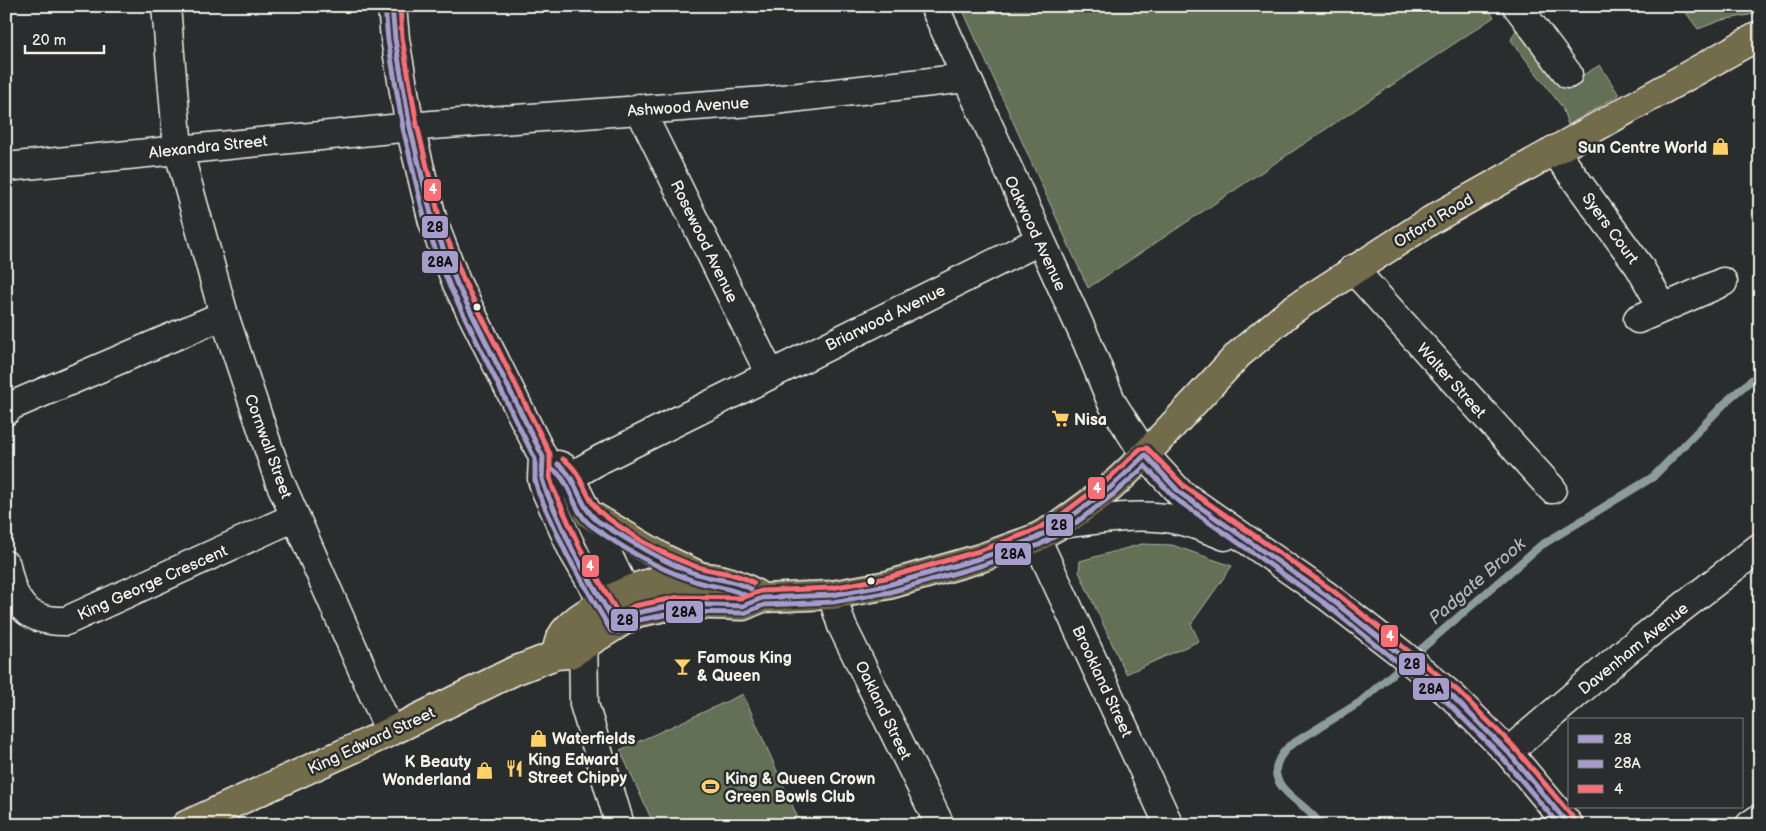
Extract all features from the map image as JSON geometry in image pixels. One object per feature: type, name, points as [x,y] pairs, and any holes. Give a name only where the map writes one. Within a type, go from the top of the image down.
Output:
[{"type":"main road","name":"Orford Road","points":[[613,609],[680,604],[743,606],[762,598],[832,595],[888,585],[918,577],[981,558],[1036,538],[1061,524],[1098,498],[1145,455],[1239,354],[1292,310],[1433,219],[1760,35]]},
{"type":"main road","points":[[589,514],[665,559],[702,576],[746,586],[762,598]]},
{"type":"main road","points":[[556,655],[562,636],[613,609],[660,580],[702,576]]},
{"type":"main road","name":"King Edward Street","points":[[186,825],[390,732],[514,671],[556,655],[570,654],[584,646],[613,609]]},
{"type":"street","name":"Cornwall Street","points":[[166,6],[178,149],[224,315],[279,480],[390,732]]},
{"type":"street","points":[[392,6],[395,39],[410,127],[433,222],[457,284],[543,457],[542,479],[573,551],[613,609]]},
{"type":"street","name":"Oakwood Avenue","points":[[934,6],[1039,241],[1087,342],[1112,403],[1145,455],[1180,493],[1259,550]]},
{"type":"street","points":[[1517,6],[1568,74]]},
{"type":"street","name":"Ashwood Avenue","points":[[410,127],[639,108],[766,101],[966,78]]},
{"type":"street","name":"Rosewood Avenue","points":[[639,108],[770,374]]},
{"type":"street","name":"Alexandra Street","points":[[6,167],[410,127]]},
{"type":"street","name":"Syers Court","points":[[1554,150],[1639,266],[1650,314],[1723,282]]},
{"type":"street","name":"Briarwood Avenue","points":[[546,491],[601,459],[1039,241]]},
{"type":"street","name":"Walter Street","points":[[1353,269],[1552,489]]},
{"type":"street","points":[[6,411],[11,406],[224,315]]},
{"type":"street","points":[[543,457],[563,467],[589,514],[613,609]]},
{"type":"street","name":"King George Crescent","points":[[6,565],[10,587],[17,602],[26,611],[38,618],[66,621],[295,517]]},
{"type":"street","points":[[1061,524],[1110,519],[1161,517],[1195,524],[1259,550],[1327,596],[1409,659],[1452,696],[1508,752],[1568,825]]},
{"type":"street","name":"Brookland Street","points":[[1036,538],[1169,825]]},
{"type":"street","name":"Davenham Avenue","points":[[1508,752],[1625,652],[1760,547]]},
{"type":"street","name":"Oakland Street","points":[[832,595],[842,626],[940,825]]},
{"type":"street","points":[[584,646],[584,704],[620,825]]},
{"type":"street","points":[[1750,825],[1760,818]]},
{"type":"green space","points":[[961,6],[1486,6],[1494,17],[1088,288]]},
{"type":"green space","points":[[1681,6],[1760,6],[1760,13],[1722,20],[1698,29]]},
{"type":"green space","points":[[1519,24],[1568,84],[1600,65],[1619,95],[1568,125],[1562,107],[1511,40]]},
{"type":"green space","points":[[1142,544],[1172,545],[1232,566],[1191,624],[1199,641],[1126,674],[1079,572],[1080,561]]},
{"type":"green space","name":"King & Queen Crown Green Bowls Club","points":[[743,694],[801,825],[654,825],[620,750]]},
{"type":"waterway","name":"Padgate Brook","points":[[1321,825],[1313,815],[1284,790],[1278,781],[1276,771],[1279,759],[1289,746],[1359,703],[1540,546],[1653,477],[1730,398],[1760,373]]},
{"type":"transit line","name":"28","points":[[392,6],[395,39],[410,127],[433,222],[457,284],[543,457],[542,479],[573,551],[616,625],[636,613],[680,604],[743,606],[762,598],[832,595],[888,585],[981,558],[1036,538],[1061,524],[1110,488],[1145,455],[1180,493],[1327,596],[1453,697],[1508,752],[1569,825]]},
{"type":"transit line","name":"4","points":[[400,6],[402,38],[417,125],[440,220],[464,281],[550,454],[550,478],[553,488],[580,548],[619,615],[634,606],[679,597],[742,598],[761,591],[831,588],[886,578],[979,551],[1033,531],[1057,518],[1105,482],[1140,449],[1147,448],[1185,487],[1332,590],[1458,691],[1514,747],[1575,820]]},
{"type":"transit line","name":"28A","points":[[385,7],[388,40],[403,128],[426,225],[450,287],[535,459],[535,480],[539,494],[567,555],[611,631],[619,632],[639,620],[681,612],[744,613],[764,605],[833,602],[890,592],[983,565],[1039,545],[1065,531],[1114,494],[1145,466],[1176,499],[1323,602],[1448,703],[1502,757],[1559,825]]},
{"type":"transit line","name":"4","points":[[563,459],[576,472],[588,496],[598,510],[626,531],[683,562],[747,579],[754,583]]},
{"type":"transit line","name":"28","points":[[558,464],[570,477],[587,509],[599,522],[667,562],[699,575],[737,583],[751,589]]},
{"type":"transit line","name":"28A","points":[[554,470],[565,483],[580,513],[592,526],[639,556],[676,574],[696,582],[733,590],[747,596]]},
{"type":"place","name":"Sun Centre World","points":[[1721,147]]},
{"type":"place","name":"Nisa","points":[[1060,419]]},
{"type":"place","name":"Famous King & Queen","points":[[683,666]]},
{"type":"place","name":"Waterfields","points":[[538,738]]},
{"type":"place","name":"King Edward Street Chippy","points":[[514,768]]},
{"type":"place","name":"K Beauty Wonderland","points":[[485,770]]},
{"type":"place","name":"King & Queen Crown Green Bowls Club","points":[[711,787]]}]
